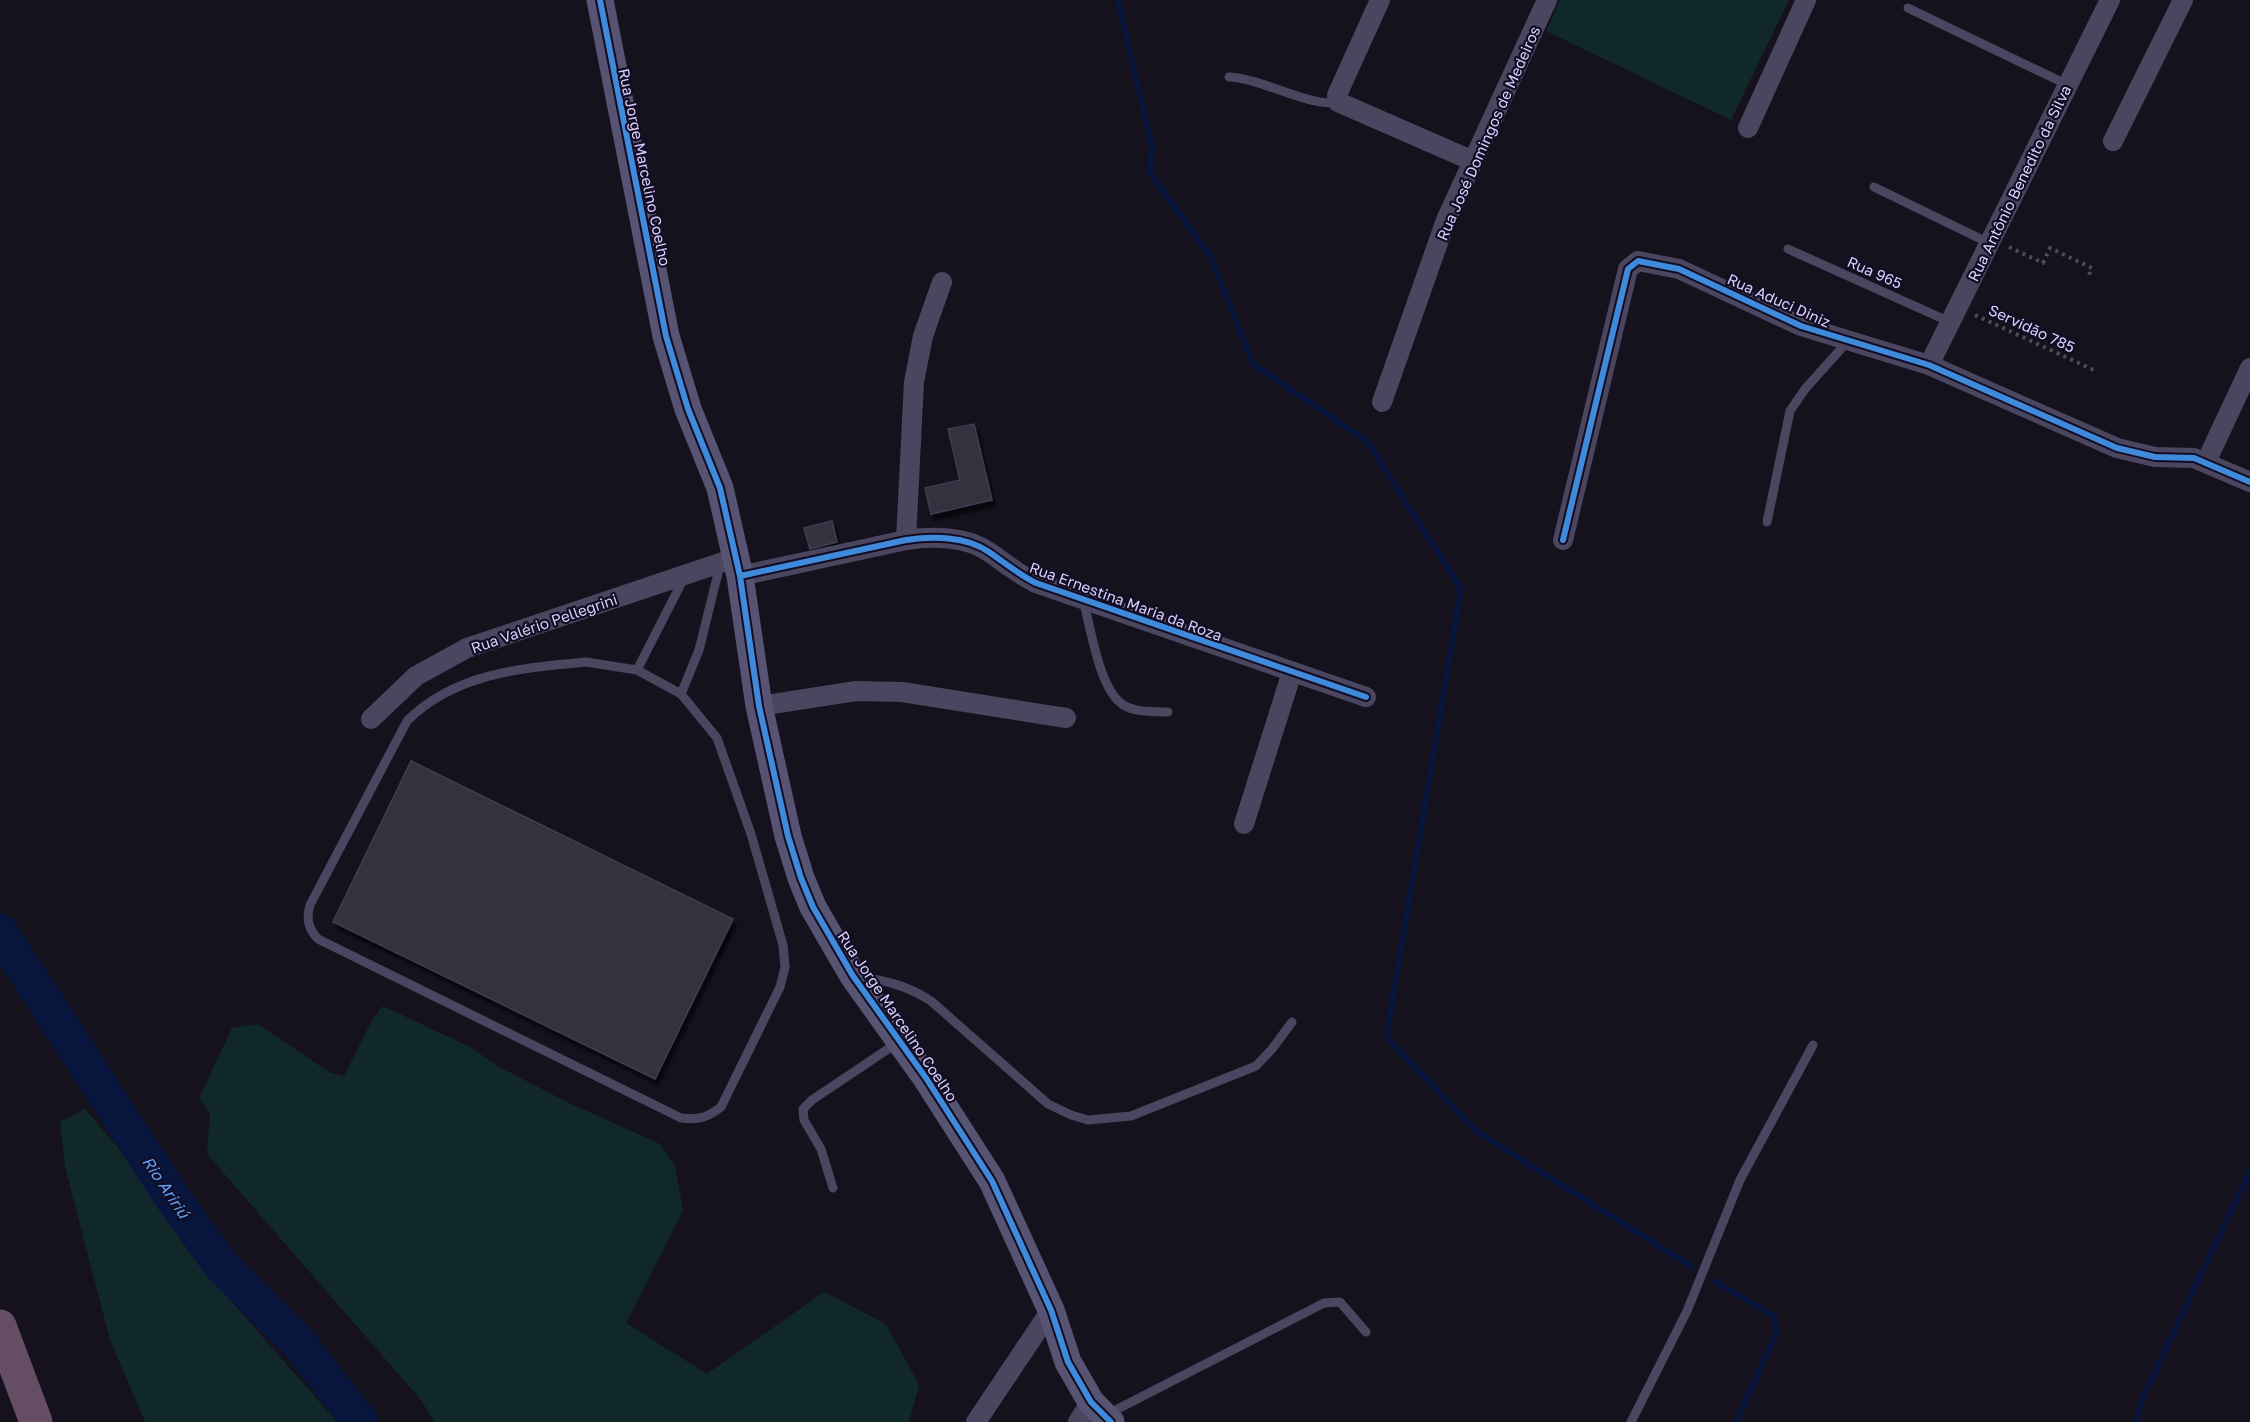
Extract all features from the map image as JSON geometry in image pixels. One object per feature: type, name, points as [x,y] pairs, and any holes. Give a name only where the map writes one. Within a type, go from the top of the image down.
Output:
[{"type":"highway","points":[[0,1326],[36,1422]]},
{"type":"street","name":"Rua Jorge Marcelino Coelho","points":[[600,0],[666,336],[688,409],[720,488],[759,706],[788,836],[801,878],[813,907],[853,976],[926,1078],[992,1181],[1051,1310],[1068,1362],[1096,1415]]},
{"type":"street","points":[[1380,0],[1337,95],[1338,102],[1473,161]]},
{"type":"street","name":"Rua José Domingos de Medeiros","points":[[1382,402],[1446,220],[1547,0]]},
{"type":"street","points":[[1748,128],[1806,0]]},
{"type":"street","name":"Rua Antônio Benedito da Silva","points":[[1929,365],[2110,0]]},
{"type":"street","points":[[2113,141],[2179,1]]},
{"type":"street","name":"Rua Aduci Diniz","points":[[1563,540],[1628,269],[1638,261],[1679,268],[1801,326],[1929,365],[2117,448],[2136,454],[2206,462],[2250,483]]},
{"type":"street","points":[[906,540],[914,382],[923,336],[942,282]]},
{"type":"street","points":[[2206,462],[2250,368]]},
{"type":"street","name":"Rua Ernestina Maria da Roza","points":[[732,565],[906,540],[944,538],[978,546],[1020,575],[1083,600],[1366,697]]},
{"type":"street","name":"Rua Valério Pellegrini","points":[[371,719],[416,676],[467,648],[686,574],[732,565]]},
{"type":"street","points":[[1244,824],[1292,672]]},
{"type":"street","points":[[759,706],[856,691],[902,692],[1066,718]]},
{"type":"street","points":[[976,1422],[1051,1310]]},
{"type":"lane","points":[[1908,8],[2068,85]]},
{"type":"lane","points":[[1229,77],[1244,77],[1322,102],[1338,102]]},
{"type":"lane","points":[[1874,187],[1991,241]]},
{"type":"lane","name":"Rua 965","points":[[1788,249],[1954,315]]},
{"type":"lane","points":[[1767,522],[1790,411],[1805,389],[1848,340]]},
{"type":"lane","points":[[681,694],[732,565]]},
{"type":"lane","points":[[636,670],[686,574]]},
{"type":"lane","points":[[1083,600],[1105,680],[1113,694],[1122,704],[1135,710],[1168,712]]},
{"type":"lane","points":[[586,662],[636,670],[681,694],[717,738],[751,834],[783,945],[785,967],[780,987],[721,1107],[709,1116],[695,1120],[681,1118],[318,939],[309,929],[310,905],[407,721],[423,705],[443,693],[511,669],[586,662]]},
{"type":"lane","points":[[853,976],[893,982],[913,989],[931,1001],[1048,1104],[1088,1120],[1131,1116],[1256,1066],[1292,1022]]},
{"type":"lane","points":[[834,1188],[821,1149],[804,1120],[803,1109],[812,1100],[899,1042]]},
{"type":"lane","points":[[1631,1422],[1687,1311],[1740,1180],[1813,1045]]},
{"type":"lane","points":[[1096,1415],[1324,1303],[1340,1302],[1366,1332]]},
{"type":"path","points":[[1991,241],[2043,263],[2050,248],[2092,268],[2089,274]]},
{"type":"green space","points":[[1560,0],[1789,0],[1731,120],[1546,31]]},
{"type":"green space","points":[[383,1006],[470,1047],[501,1068],[569,1103],[660,1144],[675,1166],[683,1210],[626,1323],[707,1374],[824,1292],[886,1324],[919,1385],[909,1422],[435,1422],[421,1400],[207,1154],[210,1113],[199,1098],[232,1028],[258,1024],[329,1072],[344,1076],[371,1022]]},
{"type":"green space","points":[[85,1109],[115,1144],[212,1279],[337,1422],[145,1422],[110,1340],[65,1167],[60,1122]]},
{"type":"building","points":[[974,424],[992,500],[931,514],[925,488],[960,480],[948,429]]},
{"type":"building","points":[[832,521],[837,542],[810,549],[804,528]]},
{"type":"building","points":[[411,761],[733,919],[655,1079],[333,922]]},
{"type":"waterway","points":[[1118,0],[1152,148],[1149,172],[1211,257],[1253,364],[1367,441],[1461,589],[1387,1033],[1390,1041],[1476,1131],[1691,1266]]},
{"type":"waterway","name":"Rio Aririú","points":[[0,932],[172,1197],[220,1264],[300,1344],[360,1422]]},
{"type":"waterway","points":[[2136,1422],[2142,1399],[2250,1171]]},
{"type":"waterway","points":[[1715,1281],[1775,1317],[1776,1334],[1736,1422]]},
{"type":"cycle path","points":[[600,0],[666,336],[688,409],[720,488],[740,576],[759,706],[788,836],[801,878],[813,907],[853,976],[926,1078],[992,1181],[1051,1310],[1068,1362],[1091,1402],[1111,1422]]},
{"type":"cycle path","points":[[1563,540],[1628,269],[1638,261],[1679,269],[1801,326],[1929,365],[2117,448],[2155,457],[2194,458],[2250,482]]},
{"type":"cycle path","points":[[740,576],[906,540],[949,538],[980,547],[1036,583],[1366,697]]}]
